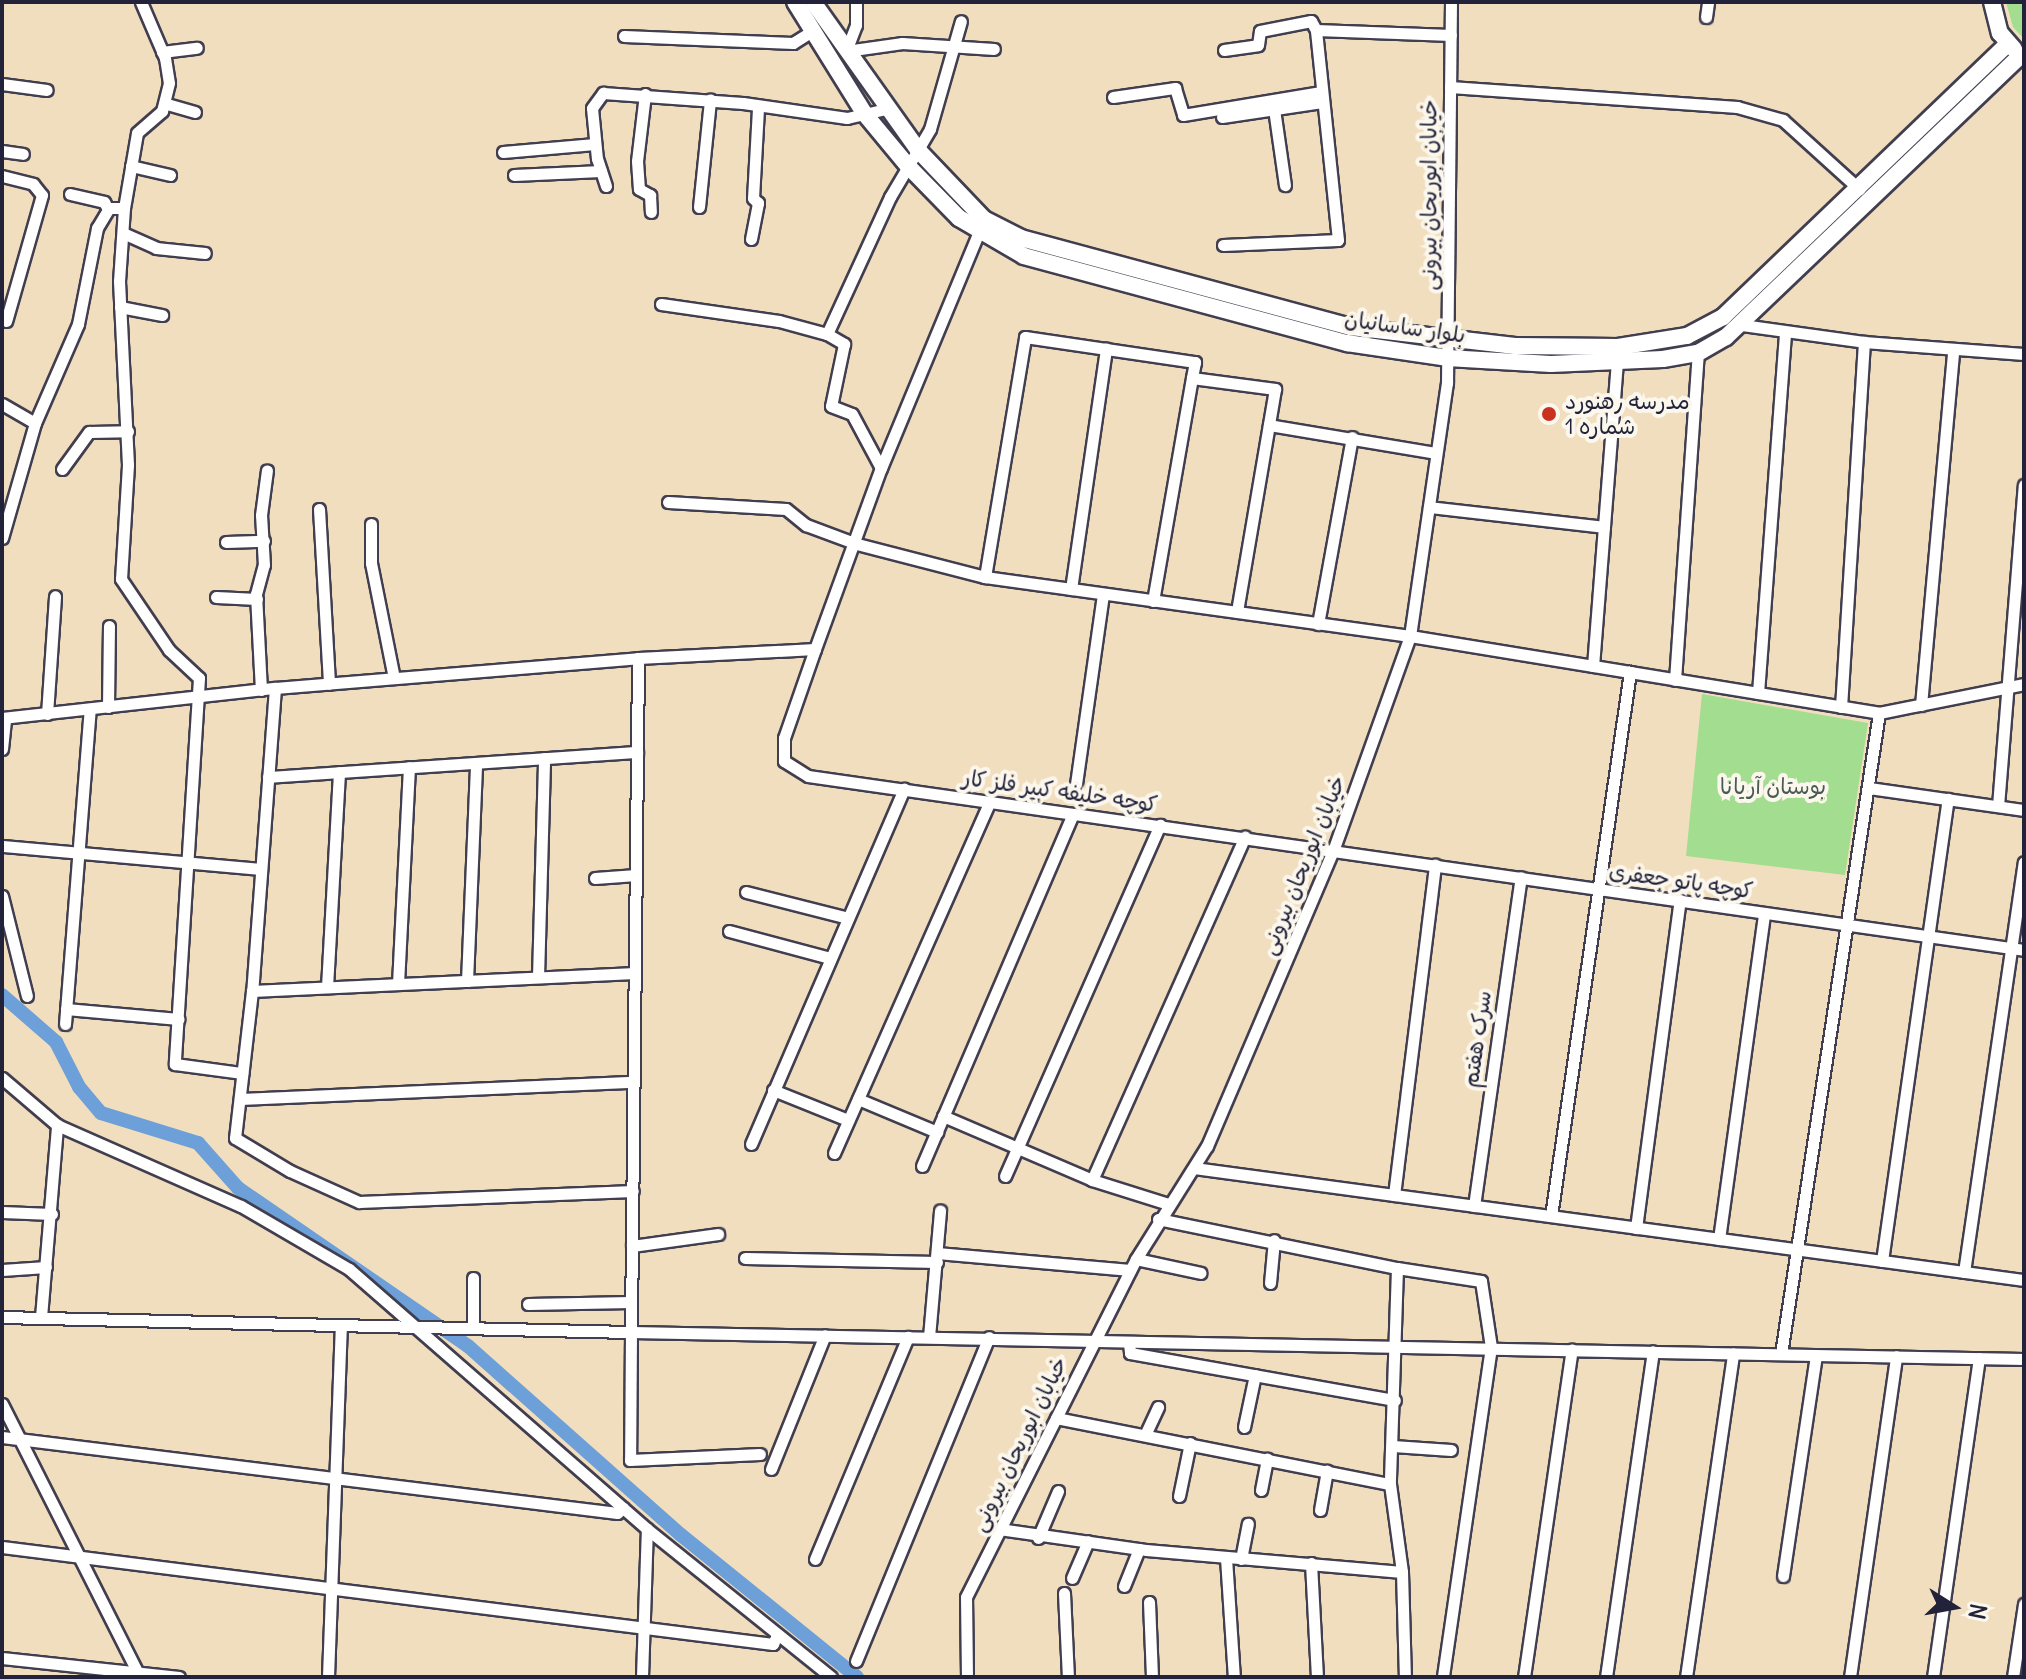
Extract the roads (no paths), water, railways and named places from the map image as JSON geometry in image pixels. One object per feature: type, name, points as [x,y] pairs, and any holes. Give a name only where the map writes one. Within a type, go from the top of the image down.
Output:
[{"type":"highway","name":"بلوار ساسانیان","points":[[795,2],[809,33],[864,113],[908,166],[981,226],[1078,257],[1448,350],[1617,364],[1698,353],[1742,325],[2018,52]]},
{"type":"highway","name":"بلوار ساسانیان","points":[[813,2],[886,109],[981,226]]},
{"type":"highway","points":[[1992,2],[1995,21],[2018,52]]},
{"type":"highway","name":"بلوار ساسانیان","points":[[1448,350],[1618,347],[1687,336],[1723,317],[1859,189],[2018,52]]},
{"type":"street","points":[[141,2],[162,52],[169,83],[167,104],[137,133],[124,208],[120,307],[128,431],[121,579],[169,650],[199,678],[175,1064],[242,1073]]},
{"type":"street","points":[[846,51],[856,25],[856,2]]},
{"type":"street","name":"خیابان ابوریحان بیرونی","points":[[967,1677],[966,1597],[1091,1343],[1158,1219],[1194,1168],[1333,851],[1410,636],[1448,350],[1451,2]]},
{"type":"street","points":[[1706,17],[1708,2]]},
{"type":"street","points":[[827,334],[908,166],[930,129],[961,21]]},
{"type":"street","points":[[1223,245],[1338,240],[1334,171],[1321,97],[1316,30],[1311,21],[1260,31],[1258,45],[1224,50]]},
{"type":"street","points":[[1316,30],[1451,35]]},
{"type":"street","points":[[624,36],[793,43],[809,33]]},
{"type":"street","points":[[846,51],[886,44],[994,49]]},
{"type":"street","points":[[162,52],[197,48]]},
{"type":"street","points":[[2,84],[47,90]]},
{"type":"street","points":[[1450,87],[1737,107],[1783,120],[1859,189]]},
{"type":"street","points":[[1113,97],[1175,88],[1183,115],[1321,97]]},
{"type":"street","points":[[606,186],[595,144],[595,99],[603,93],[710,100],[758,109],[847,118],[886,109]]},
{"type":"street","points":[[645,94],[637,161],[639,189],[650,195],[651,212]]},
{"type":"street","points":[[1222,117],[1274,109],[1321,97]]},
{"type":"street","points":[[699,207],[710,100]]},
{"type":"street","points":[[167,104],[195,112]]},
{"type":"street","points":[[751,239],[758,203],[753,200],[758,109]]},
{"type":"street","points":[[1274,109],[1285,185]]},
{"type":"street","points":[[503,152],[595,144]]},
{"type":"street","points":[[2,151],[23,154]]},
{"type":"street","points":[[131,166],[170,175]]},
{"type":"street","points":[[514,175],[601,171]]},
{"type":"street","points":[[2,176],[33,184],[42,195],[6,321]]},
{"type":"street","points":[[70,194],[104,202],[108,209]]},
{"type":"street","points":[[108,209],[124,208]]},
{"type":"street","points":[[2,538],[4,518],[16,489],[35,423],[78,324],[97,228],[108,209]]},
{"type":"street","points":[[2,749],[4,718],[275,688],[638,658],[815,649],[857,544],[881,468],[981,226]]},
{"type":"street","points":[[123,233],[162,249],[205,253]]},
{"type":"street","points":[[661,304],[713,309],[827,334],[844,344],[831,406],[852,414],[881,468]]},
{"type":"street","points":[[120,307],[162,315]]},
{"type":"street","points":[[1742,325],[1785,334],[1953,351],[2024,354]]},
{"type":"street","points":[[1758,693],[1785,334]]},
{"type":"street","points":[[985,577],[1025,337],[1195,362],[1153,601]]},
{"type":"street","points":[[1841,707],[1864,342]]},
{"type":"street","points":[[1071,589],[1106,349]]},
{"type":"street","points":[[1921,705],[1953,351]]},
{"type":"street","points":[[1675,680],[1698,353]]},
{"type":"street","points":[[1593,666],[1617,364]]},
{"type":"street","points":[[1192,378],[1275,389],[1237,612]]},
{"type":"street","points":[[2,404],[35,423]]},
{"type":"street","points":[[1269,425],[1436,453]]},
{"type":"street","points":[[62,469],[89,432],[128,431]]},
{"type":"street","points":[[1318,624],[1352,437]]},
{"type":"street","points":[[261,690],[257,599],[264,541],[261,515],[267,470]]},
{"type":"street","points":[[1998,806],[2024,485]]},
{"type":"street","points":[[2,486],[16,489]]},
{"type":"street","points":[[668,502],[786,509],[806,525],[857,544],[985,577],[1410,636],[1879,713],[2024,684]]},
{"type":"street","points":[[1429,507],[1604,527]]},
{"type":"street","points":[[319,509],[329,684]]},
{"type":"street","points":[[371,524],[371,563],[394,678]]},
{"type":"street","points":[[226,542],[264,541]]},
{"type":"street","points":[[1076,784],[1103,594]]},
{"type":"street","points":[[47,714],[55,596]]},
{"type":"street","points":[[216,597],[257,599]]},
{"type":"street","points":[[108,707],[109,626]]},
{"type":"street","name":"کوچه خلیفه کبیر فلز کار","points":[[815,649],[784,738],[784,761],[808,776],[1333,851]]},
{"type":"street","points":[[638,658],[630,1460],[760,1454]]},
{"type":"street","points":[[1551,1216],[1602,890],[1630,672]]},
{"type":"street","points":[[275,688],[252,991],[235,1138],[290,1171],[359,1202],[633,1191]]},
{"type":"street","points":[[65,1024],[90,709]]},
{"type":"street","points":[[1781,1354],[1879,713]]},
{"type":"street","points":[[268,777],[637,752]]},
{"type":"street","points":[[538,977],[544,758]]},
{"type":"street","points":[[467,981],[476,763]]},
{"type":"street","points":[[398,984],[409,767]]},
{"type":"street","points":[[327,987],[339,772]]},
{"type":"street","points":[[1869,788],[2024,810]]},
{"type":"street","points":[[751,1144],[904,789]]},
{"type":"street","points":[[1882,1261],[1948,799]]},
{"type":"street","points":[[834,1153],[990,801]]},
{"type":"street","points":[[922,1166],[1073,814]]},
{"type":"street","points":[[1005,1176],[1160,825]]},
{"type":"street","points":[[1092,1180],[1245,837]]},
{"type":"street","points":[[2,846],[261,869]]},
{"type":"street","name":"کوچه پاتو جعفری","points":[[1333,851],[2018,949]]},
{"type":"street","points":[[1964,1272],[2018,949],[2024,862]]},
{"type":"street","points":[[1394,1195],[1435,865]]},
{"type":"street","points":[[595,878],[636,875]]},
{"type":"street","name":"سرک هفتم","points":[[1474,1206],[1521,877]]},
{"type":"street","points":[[746,892],[848,918]]},
{"type":"street","points":[[2,896],[27,996]]},
{"type":"street","points":[[1636,1228],[1680,900]]},
{"type":"street","points":[[1719,1239],[1764,913]]},
{"type":"street","points":[[729,931],[830,958]]},
{"type":"street","points":[[252,991],[635,973]]},
{"type":"street","points":[[66,1009],[179,1019]]},
{"type":"street","points":[[2,1078],[57,1125],[241,1206],[349,1269],[410,1327],[647,1529],[831,1677]]},
{"type":"street","points":[[240,1099],[634,1082]]},
{"type":"street","points":[[773,1090],[848,1120]]},
{"type":"street","points":[[2,1092],[21,1093]]},
{"type":"street","points":[[858,1099],[937,1132]]},
{"type":"street","points":[[943,1116],[1092,1180],[1168,1204]]},
{"type":"street","points":[[41,1317],[52,1214],[57,1125]]},
{"type":"street","points":[[1194,1168],[2024,1280]]},
{"type":"street","points":[[929,1337],[940,1210]]},
{"type":"street","points":[[2,1212],[52,1214]]},
{"type":"street","points":[[1158,1219],[1274,1240],[1397,1268],[1481,1281],[1491,1347],[1443,1677]]},
{"type":"street","points":[[632,1246],[718,1234]]},
{"type":"street","points":[[1270,1283],[1274,1240]]},
{"type":"street","points":[[745,1258],[937,1258],[1133,1264],[1201,1273]]},
{"type":"street","points":[[2,1270],[46,1267]]},
{"type":"street","points":[[1397,1268],[1390,1484],[1402,1572],[1405,1677]]},
{"type":"street","points":[[473,1278],[473,1327]]},
{"type":"street","points":[[528,1304],[631,1302]]},
{"type":"street","points":[[3,1315],[631,1332],[989,1337],[1091,1343],[1396,1344],[2024,1359]]},
{"type":"street","points":[[328,1677],[341,1325]]},
{"type":"street","points":[[771,1469],[825,1335]]},
{"type":"street","points":[[815,1559],[908,1337]]},
{"type":"street","points":[[856,1661],[989,1337]]},
{"type":"street","points":[[1129,1343],[1130,1353],[1395,1400]]},
{"type":"street","points":[[1524,1677],[1572,1349]]},
{"type":"street","points":[[1606,1677],[1653,1351]]},
{"type":"street","points":[[1686,1677],[1733,1353]]},
{"type":"street","points":[[1783,1576],[1816,1355]]},
{"type":"street","points":[[1850,1677],[1896,1356]]},
{"type":"street","points":[[1933,1677],[1979,1358]]},
{"type":"street","points":[[1244,1427],[1255,1375]]},
{"type":"street","points":[[2,1404],[138,1674]]},
{"type":"street","points":[[1145,1435],[1158,1407]]},
{"type":"street","points":[[1056,1418],[1390,1484]]},
{"type":"street","points":[[2,1437],[617,1513],[623,1508]]},
{"type":"street","points":[[1179,1496],[1190,1443]]},
{"type":"street","points":[[1393,1446],[1451,1450]]},
{"type":"street","points":[[1261,1490],[1267,1459]]},
{"type":"street","points":[[1320,1510],[1327,1471]]},
{"type":"street","points":[[1038,1538],[1058,1491]]},
{"type":"street","points":[[1241,1559],[1248,1524]]},
{"type":"street","points":[[642,1677],[647,1529]]},
{"type":"street","points":[[999,1529],[1038,1538],[1088,1541],[1139,1549],[1402,1572]]},
{"type":"street","points":[[1072,1578],[1088,1541]]},
{"type":"street","points":[[2,1547],[332,1585],[773,1644],[777,1635]]},
{"type":"street","points":[[1124,1586],[1139,1549]]},
{"type":"street","points":[[1226,1558],[1234,1677]]},
{"type":"street","points":[[1311,1563],[1317,1677]]},
{"type":"street","points":[[1064,1593],[1068,1677]]},
{"type":"street","points":[[1149,1602],[1152,1677]]},
{"type":"street","points":[[2013,1677],[2024,1604]]},
{"type":"street","points":[[2,1658],[179,1677]]},
{"type":"waterway","points":[[2,995],[56,1042],[79,1087],[101,1113],[198,1143],[238,1188],[468,1346],[681,1535],[857,1677]]},
{"type":"place","name":"مدرسه رهنورد شماره 1","points":[[1549,414]]},
{"type":"park label","name":"بوستان آریانا","points":[[1773,787]]}]
